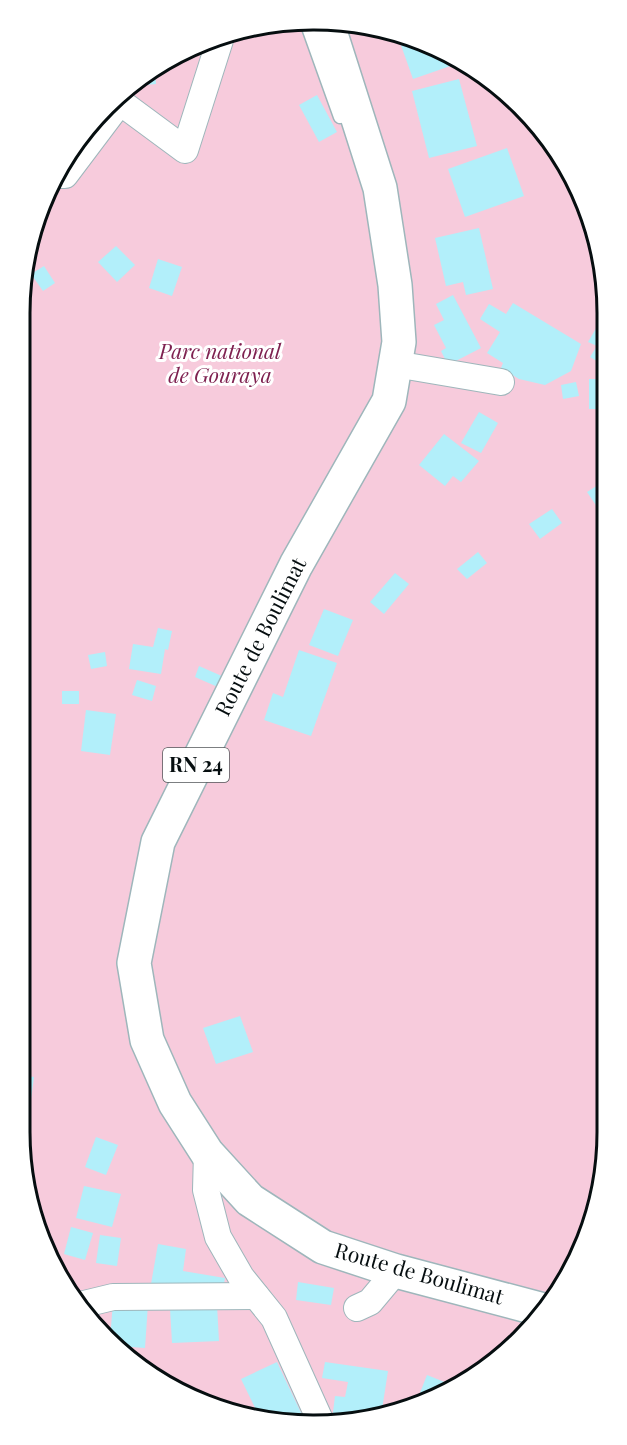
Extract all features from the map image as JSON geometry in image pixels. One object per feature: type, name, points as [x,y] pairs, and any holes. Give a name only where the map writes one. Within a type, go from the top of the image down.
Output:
[{"type":"main road","name":"Route de Boulimat","points":[[330,31],[370,180],[395,285],[399,342],[389,401],[296,566],[158,842],[134,963],[147,1040],[176,1103],[207,1153],[250,1200],[322,1246],[396,1272],[535,1308]]},
{"type":"street","points":[[123,103],[185,150],[218,47]]},
{"type":"street","points":[[72,165],[103,123]]},
{"type":"street","points":[[395,364],[501,382]]},
{"type":"street","points":[[207,1153],[206,1190],[218,1237],[240,1277],[274,1317],[318,1415]]},
{"type":"street","points":[[357,1308],[370,1302],[396,1272]]},
{"type":"street","points":[[88,1303],[113,1297],[256,1296]]},
{"type":"lane","points":[[309,30],[344,127]]},
{"type":"green space","name":"Parc national de Gouraya","points":[[314,30],[351,32],[405,45],[439,59],[471,78],[500,100],[527,127],[549,156],[568,188],[582,222],[595,276],[597,314],[597,1132],[595,1169],[582,1223],[559,1273],[527,1318],[500,1345],[455,1377],[405,1400],[369,1410],[314,1415],[276,1413],[222,1400],[188,1386],[156,1367],[113,1332],[78,1289],[59,1257],[45,1223],[35,1187],[31,1150],[30,314],[32,276],[45,222],[68,172],[100,127],[141,89],[188,59],[222,45],[276,32]]},
{"type":"building","points":[[400,44],[451,66],[413,79]]},
{"type":"building","points":[[156,78],[156,84],[147,85]]},
{"type":"building","points":[[459,79],[477,146],[429,158],[412,91]]},
{"type":"building","points":[[317,95],[337,132],[319,142],[299,105]]},
{"type":"building","points":[[507,148],[524,196],[465,217],[448,169]]},
{"type":"building","points":[[479,228],[493,289],[466,295],[463,282],[446,286],[435,238]]},
{"type":"building","points":[[116,246],[135,265],[117,282],[98,262]]},
{"type":"building","points":[[158,259],[182,267],[172,296],[149,288]]},
{"type":"building","points":[[44,266],[55,283],[43,291],[32,273]]},
{"type":"building","points":[[453,295],[481,348],[448,365],[441,351],[446,348],[434,325],[444,320],[436,304]]},
{"type":"building","points":[[513,303],[581,344],[571,371],[545,385],[519,379],[501,368],[503,363],[487,353],[500,332],[480,319],[489,304],[506,314]]},
{"type":"building","points":[[597,327],[597,346],[588,342]]},
{"type":"building","points":[[597,346],[597,361],[590,357]]},
{"type":"building","points":[[589,379],[597,379],[597,409],[589,409]]},
{"type":"building","points":[[576,382],[579,396],[563,399],[561,385]]},
{"type":"building","points":[[479,412],[498,423],[481,453],[461,443]]},
{"type":"building","points":[[444,434],[479,461],[461,482],[453,476],[445,486],[419,465]]},
{"type":"building","points":[[597,486],[597,507],[587,492]]},
{"type":"building","points":[[552,509],[562,523],[540,539],[529,524]]},
{"type":"building","points":[[478,552],[487,563],[467,579],[457,569]]},
{"type":"building","points":[[395,573],[409,584],[384,614],[370,602]]},
{"type":"building","points":[[324,609],[353,620],[338,656],[309,645]]},
{"type":"building","points":[[158,628],[172,631],[168,650],[165,649],[161,674],[129,669],[133,644],[153,647]]},
{"type":"building","points":[[299,650],[337,663],[311,736],[264,720],[273,693],[283,697]]},
{"type":"building","points":[[105,652],[107,666],[91,669],[88,655]]},
{"type":"building","points":[[199,666],[224,677],[220,688],[195,677]]},
{"type":"building","points":[[137,680],[156,686],[152,701],[132,695]]},
{"type":"building","points":[[62,691],[79,691],[79,704],[62,704]]},
{"type":"building","points":[[86,710],[116,714],[110,755],[81,751]]},
{"type":"building","points":[[240,1016],[253,1052],[216,1064],[203,1028]]},
{"type":"building","points":[[30,1076],[34,1077],[30,1099]]},
{"type":"building","points":[[96,1137],[118,1145],[106,1175],[85,1167]]},
{"type":"building","points":[[84,1186],[121,1194],[112,1227],[76,1218]]},
{"type":"building","points":[[71,1227],[93,1233],[85,1260],[64,1254]]},
{"type":"building","points":[[100,1235],[121,1238],[117,1266],[96,1263]]},
{"type":"building","points":[[158,1244],[186,1249],[183,1271],[225,1278],[222,1296],[151,1284]]},
{"type":"building","points":[[298,1282],[334,1288],[331,1305],[296,1300]]},
{"type":"building","points":[[113,1301],[148,1304],[145,1348],[129,1347],[111,1330]]},
{"type":"building","points":[[217,1305],[219,1341],[172,1343],[170,1308]]},
{"type":"building","points":[[277,1362],[302,1414],[256,1409],[241,1379]]},
{"type":"building","points":[[325,1362],[388,1371],[383,1406],[351,1413],[333,1414],[335,1396],[345,1397],[348,1382],[322,1378]]},
{"type":"building","points":[[427,1375],[445,1382],[439,1386],[420,1394]]}]
